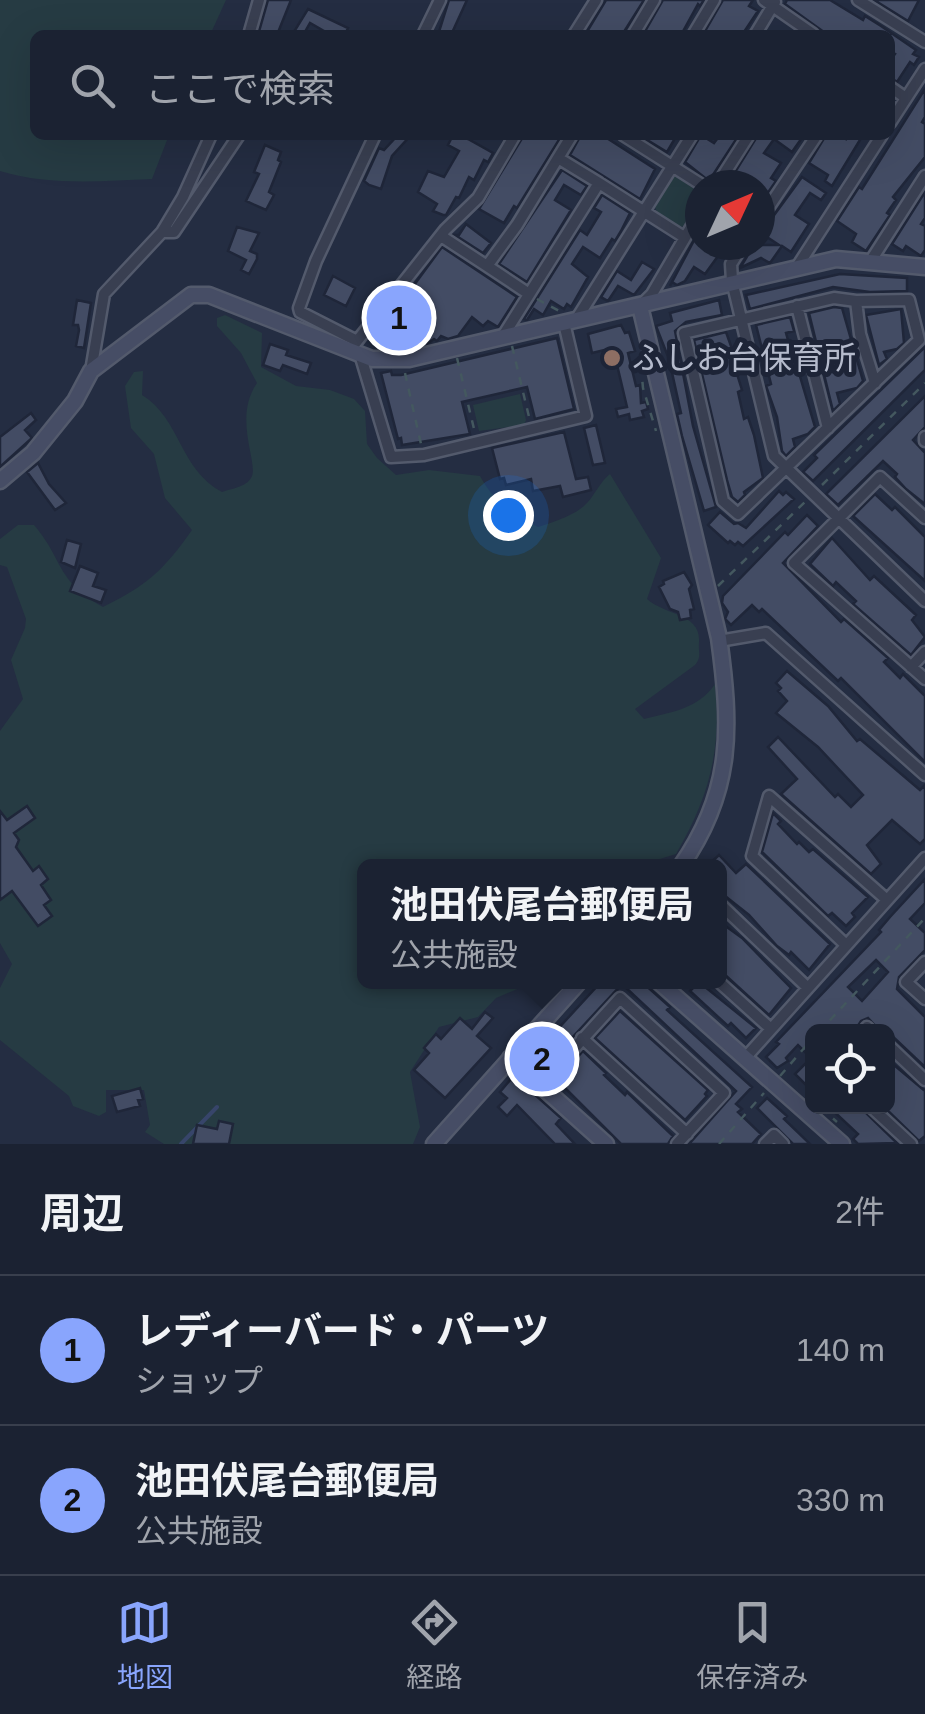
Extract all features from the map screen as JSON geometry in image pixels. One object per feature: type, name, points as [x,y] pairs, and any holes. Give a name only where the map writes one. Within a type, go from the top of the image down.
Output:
[{"type":"street","points":[[250,30],[259,0]]},
{"type":"street","points":[[425,30],[440,0]]},
{"type":"street","points":[[577,30],[596,0]]},
{"type":"street","points":[[636,30],[654,0]]},
{"type":"street","points":[[696,30],[714,0]]},
{"type":"street","points":[[858,0],[925,42]]},
{"type":"street","points":[[757,30],[771,2],[807,30]]},
{"type":"street","points":[[895,115],[925,69]]},
{"type":"street","points":[[895,90],[906,98]]},
{"type":"street","points":[[0,481],[33,454],[75,401],[91,371],[104,294],[162,232],[210,140]]},
{"type":"street","points":[[162,232],[174,232],[236,140]]},
{"type":"street","points":[[373,140],[298,308],[372,359],[409,358],[507,340],[574,318],[640,306],[836,258],[925,267]]},
{"type":"street","points":[[356,348],[441,236],[478,198],[511,140]]},
{"type":"street","points":[[487,266],[518,225],[569,140]]},
{"type":"street","points":[[634,140],[685,174]]},
{"type":"street","points":[[356,348],[391,457],[424,455],[586,416],[574,318],[689,140]]},
{"type":"street","points":[[726,170],[745,140]]},
{"type":"street","points":[[775,198],[814,140]]},
{"type":"street","points":[[797,267],[879,140]]},
{"type":"street","points":[[558,158],[684,237],[652,294],[640,306]]},
{"type":"street","points":[[870,262],[925,176]]},
{"type":"street","points":[[507,340],[529,294],[599,182]]},
{"type":"street","points":[[441,236],[529,294]]},
{"type":"street","points":[[733,260],[732,281],[774,456],[925,602]]},
{"type":"street","points":[[91,371],[192,295],[209,295],[356,348]]},
{"type":"street","points":[[834,298],[909,300],[919,340],[738,514],[723,501],[684,333],[742,319],[834,298]]},
{"type":"street","points":[[856,301],[860,334],[875,383]]},
{"type":"street","points":[[640,306],[719,640],[728,744],[718,791],[684,859]]},
{"type":"street","points":[[797,306],[828,428]]},
{"type":"street","points":[[925,518],[880,478],[794,564],[925,678]]},
{"type":"street","points":[[719,640],[766,633],[925,774]]},
{"type":"street","points":[[911,666],[925,652]]},
{"type":"street","points":[[846,946],[752,856],[770,796],[887,900]]},
{"type":"street","points":[[746,1057],[925,858]]},
{"type":"street","points":[[727,911],[808,988]]},
{"type":"street","points":[[925,962],[906,982],[925,1000]]},
{"type":"street","points":[[727,988],[771,1029]]},
{"type":"street","points":[[434,1144],[573,989]]},
{"type":"street","points":[[667,989],[842,1144]]},
{"type":"street","points":[[540,1086],[620,998],[724,1093],[677,1144]]},
{"type":"street","points":[[582,1038],[687,1134]]},
{"type":"street","points":[[895,1052],[925,1080]]},
{"type":"street","points":[[510,1058],[606,1144]]},
{"type":"street","points":[[878,1114],[910,1144]]},
{"type":"street","points":[[765,1144],[774,1135],[783,1144]]},
{"type":"path","points":[[529,294],[574,318]]},
{"type":"path","points":[[507,340],[531,427]]},
{"type":"path","points":[[457,356],[477,441]]},
{"type":"path","points":[[640,360],[643,388],[658,436]]},
{"type":"path","points":[[404,366],[424,455]]},
{"type":"path","points":[[826,1024],[925,918]]},
{"type":"path","points":[[774,1072],[780,1077],[805,1047]]},
{"type":"path","points":[[719,1144],[768,1089]]},
{"type":"shaded area","points":[[0,0],[226,0],[212,30],[30,30],[30,140],[167,140],[152,179],[56,181],[0,171]]},
{"type":"shaded area","points":[[677,175],[685,180],[685,226],[679,227],[655,207]]},
{"type":"shaded area","points":[[225,315],[262,333],[261,367],[296,386],[330,390],[354,399],[365,411],[367,444],[396,475],[429,470],[480,476],[505,506],[538,527],[579,510],[610,474],[661,558],[647,599],[688,620],[698,633],[699,657],[695,665],[635,709],[644,719],[674,711],[701,699],[715,684],[716,730],[711,772],[697,813],[676,854],[660,859],[357,859],[357,989],[517,989],[496,998],[478,1017],[439,1027],[410,1072],[420,1127],[413,1144],[164,1144],[145,1132],[150,1125],[144,1090],[106,1090],[106,1112],[99,1116],[73,1106],[69,1096],[0,1040],[0,988],[12,964],[0,943],[0,731],[23,699],[11,660],[26,619],[7,567],[0,565],[0,539],[18,525],[34,525],[76,588],[103,607],[143,584],[172,556],[192,530],[165,498],[154,454],[131,428],[125,386],[134,372],[143,371],[142,395],[165,417],[188,458],[208,482],[222,492],[249,481],[253,472],[247,411],[257,383],[241,353],[217,326],[217,318]]},
{"type":"shaded area","points":[[520,394],[524,425],[479,431],[473,405]]},
{"type":"building","points":[[268,0],[291,0],[279,30],[259,30]]},
{"type":"building","points":[[449,0],[467,0],[453,30],[440,30]]},
{"type":"building","points":[[606,0],[644,0],[625,30],[588,30]]},
{"type":"building","points":[[663,0],[704,0],[684,30],[646,30]]},
{"type":"building","points":[[723,0],[753,0],[749,6],[758,11],[745,30],[706,30]]},
{"type":"building","points":[[787,0],[830,0],[887,30],[821,30],[785,4]]},
{"type":"building","points":[[874,0],[919,0],[908,21]]},
{"type":"building","points":[[308,9],[348,28],[322,30],[310,23],[306,30],[295,30]]},
{"type":"building","points":[[895,36],[916,50],[913,54],[919,57],[914,65],[910,62],[897,82]]},
{"type":"building","points":[[925,89],[925,157],[893,197],[896,200],[887,213],[890,215],[866,251],[852,242],[856,234],[837,221]]},
{"type":"building","points":[[393,140],[406,140],[392,156],[381,189],[364,181],[379,148],[384,150]]},
{"type":"building","points":[[450,140],[470,140],[493,153],[488,162],[484,160],[474,180],[469,177],[459,198],[443,215],[433,211],[437,204],[418,192],[428,171],[444,177],[459,151],[448,145]]},
{"type":"building","points":[[521,140],[559,140],[504,223],[479,209]]},
{"type":"building","points":[[578,140],[610,140],[655,169],[640,199],[570,155]]},
{"type":"building","points":[[647,140],[674,140],[667,152]]},
{"type":"building","points":[[698,140],[736,140],[716,170],[695,170],[685,162]]},
{"type":"building","points":[[755,140],[773,140],[764,153],[781,163],[775,172],[736,170]]},
{"type":"building","points":[[775,140],[800,140],[792,152]]},
{"type":"building","points":[[823,140],[860,140],[832,186],[825,181],[828,175],[809,163]]},
{"type":"building","points":[[265,145],[281,152],[269,192],[274,195],[266,210],[246,201],[259,174],[254,172]]},
{"type":"building","points":[[562,170],[587,186],[581,195],[564,185],[555,200],[571,210],[527,282],[499,264]]},
{"type":"building","points":[[802,177],[826,193],[821,200],[810,193],[795,215],[809,224],[791,252],[782,246],[775,256],[775,245],[779,245],[775,242],[775,214]]},
{"type":"building","points":[[925,192],[925,218],[921,224],[925,226],[925,250],[921,256],[906,246],[903,251],[892,244]]},
{"type":"building","points":[[602,195],[630,213],[615,241],[612,239],[600,258],[583,247],[572,264],[588,277],[571,307],[567,304],[564,309],[551,301],[543,315],[534,309],[524,319],[580,230],[587,235],[601,212],[594,208]]},
{"type":"building","points":[[466,224],[491,243],[483,253],[455,235]]},
{"type":"building","points":[[237,227],[259,233],[250,251],[257,254],[257,259],[249,274],[241,270],[246,260],[228,251]]},
{"type":"building","points":[[442,247],[517,297],[498,327],[488,321],[483,326],[472,317],[458,336],[448,339],[441,336],[427,344],[414,340],[409,346],[397,345],[385,337],[380,344],[372,338]]},
{"type":"building","points":[[685,257],[715,260],[705,274],[694,267],[685,281],[677,285],[672,282]]},
{"type":"building","points":[[642,262],[654,269],[634,295],[618,286],[608,301],[601,297],[617,271],[631,280]]},
{"type":"building","points":[[840,274],[907,278],[907,291],[833,287],[750,309],[746,295]]},
{"type":"building","points":[[333,276],[355,288],[346,306],[324,295]]},
{"type":"building","points":[[77,300],[91,303],[84,348],[76,346],[79,330],[78,325],[73,325]]},
{"type":"building","points":[[719,300],[722,315],[686,322],[675,331],[693,426],[716,507],[704,511],[682,436],[669,359],[656,326],[672,321],[670,313]]},
{"type":"building","points":[[842,308],[863,381],[857,388],[837,393],[840,404],[833,411],[809,313]]},
{"type":"building","points":[[901,309],[904,343],[884,352],[887,359],[879,365],[866,315]]},
{"type":"building","points":[[790,317],[794,331],[786,333],[793,358],[799,356],[804,371],[799,373],[815,427],[793,439],[795,447],[786,456],[766,386],[771,384],[756,325]]},
{"type":"building","points":[[621,325],[625,333],[629,332],[635,351],[628,353],[636,386],[640,385],[641,403],[646,402],[648,409],[642,411],[644,417],[630,420],[629,414],[618,417],[616,409],[627,407],[613,348],[592,353],[588,334]]},
{"type":"building","points":[[726,332],[736,360],[733,361],[742,390],[738,392],[744,419],[748,417],[754,435],[763,478],[744,492],[738,502],[732,497],[727,480],[694,340]]},
{"type":"building","points":[[557,338],[574,409],[535,419],[527,387],[462,402],[470,434],[402,445],[401,438],[398,439],[381,373],[401,375]]},
{"type":"building","points":[[270,344],[288,350],[286,355],[311,363],[307,374],[283,365],[280,371],[263,365]]},
{"type":"building","points":[[925,347],[925,370],[813,481],[803,472],[817,458],[814,455]]},
{"type":"building","points":[[925,396],[925,427],[913,440],[925,453],[925,504],[906,489],[883,461],[838,505],[826,494]]},
{"type":"building","points":[[31,413],[36,420],[25,430],[32,438],[0,467],[0,437]]},
{"type":"building","points":[[596,425],[605,463],[593,465],[584,428]]},
{"type":"building","points":[[564,432],[576,479],[588,477],[591,490],[563,497],[560,486],[533,491],[531,479],[506,485],[504,478],[500,479],[492,448]]},
{"type":"building","points":[[38,463],[49,484],[66,503],[55,510],[27,472]]},
{"type":"building","points":[[779,491],[794,499],[743,546],[728,543],[708,525],[720,512],[746,528]]},
{"type":"building","points":[[875,494],[892,510],[895,507],[925,537],[925,581],[853,516]]},
{"type":"building","points":[[807,515],[818,526],[783,563],[841,622],[844,619],[888,658],[884,662],[900,678],[903,674],[925,696],[925,762],[841,678],[838,681],[762,609],[759,612],[752,605],[731,625],[725,619],[728,612],[722,603],[723,596],[785,532],[788,535]]},
{"type":"building","points":[[832,538],[870,580],[874,576],[916,615],[912,620],[925,637],[911,655],[853,604],[856,601],[836,582],[833,586],[810,564]]},
{"type":"building","points":[[67,540],[81,544],[75,568],[61,562]]},
{"type":"building","points":[[80,566],[98,573],[93,586],[106,590],[101,603],[70,591]]},
{"type":"building","points":[[684,572],[692,585],[689,589],[694,609],[690,610],[691,618],[680,620],[659,587],[663,581]]},
{"type":"building","points":[[787,671],[828,706],[857,741],[860,739],[920,790],[925,785],[925,839],[920,844],[892,820],[867,845],[881,864],[871,874],[781,794],[797,779],[768,747],[778,737],[835,797],[838,794],[851,807],[863,795],[818,747],[776,713],[787,701],[776,683]]},
{"type":"building","points":[[27,806],[35,818],[14,833],[19,840],[16,847],[33,871],[39,866],[48,879],[41,885],[51,900],[44,905],[52,916],[38,926],[12,891],[0,900],[0,811],[7,820]]},
{"type":"building","points":[[773,813],[797,844],[809,852],[813,849],[868,897],[852,913],[855,917],[846,926],[832,913],[828,916],[762,852]]},
{"type":"building","points":[[727,863],[736,873],[746,864],[830,944],[809,970],[791,952],[789,955],[777,946],[727,898]]},
{"type":"building","points":[[925,879],[925,903],[910,919],[925,933],[925,950],[899,977],[897,989],[925,1017],[925,1067],[895,1039],[895,1024],[874,1024],[868,1018],[859,1024],[805,1024],[805,1052],[798,1045],[786,1058],[788,1061],[777,1068],[766,1057],[779,1044],[776,1042]],"holes":[[[876,960],[888,972],[862,1001],[848,987]]]},
{"type":"building","points":[[727,927],[791,988],[769,1015],[727,977]]},
{"type":"building","points":[[595,989],[617,989],[543,1069],[533,1064],[532,1057]]},
{"type":"building","points":[[627,989],[650,989],[670,1007],[667,1010],[752,1087],[736,1104],[742,1109],[738,1112],[761,1134],[752,1144],[689,1144],[736,1091]]},
{"type":"building","points":[[708,989],[756,1028],[746,1038],[690,991]]},
{"type":"building","points":[[620,1011],[708,1090],[685,1120],[595,1038]]},
{"type":"building","points":[[485,1012],[493,1018],[477,1036],[491,1048],[445,1098],[414,1070],[429,1053],[424,1048],[436,1034],[441,1039],[460,1018],[472,1029]]},
{"type":"building","points":[[583,1051],[625,1095],[627,1092],[673,1136],[668,1144],[621,1144],[557,1080]]},
{"type":"building","points":[[805,1064],[805,1084],[795,1074]]},
{"type":"building","points":[[895,1066],[925,1091],[925,1136],[919,1141],[891,1114],[895,1114]]},
{"type":"building","points":[[511,1079],[520,1087],[523,1084],[561,1118],[556,1124],[575,1144],[555,1144],[517,1105],[507,1116],[498,1107],[507,1098],[500,1092]]},
{"type":"building","points":[[140,1088],[140,1106],[117,1112],[112,1096]]},
{"type":"building","points":[[767,1098],[810,1144],[793,1144],[757,1108]]},
{"type":"building","points":[[837,1114],[867,1114],[897,1143],[858,1144],[853,1139],[858,1134]]},
{"type":"building","points":[[219,1121],[233,1124],[229,1144],[193,1144],[197,1125],[217,1129]]},
{"type":"waterway","points":[[181,1144],[217,1107]]},
{"type":"place","name":"レディーバード・パーツ","points":[[399,318]]},
{"type":"place","name":"ふしお台保育所","points":[[612,358]]},
{"type":"place","name":"池田伏尾台郵便局","points":[[542,1059]]}]
